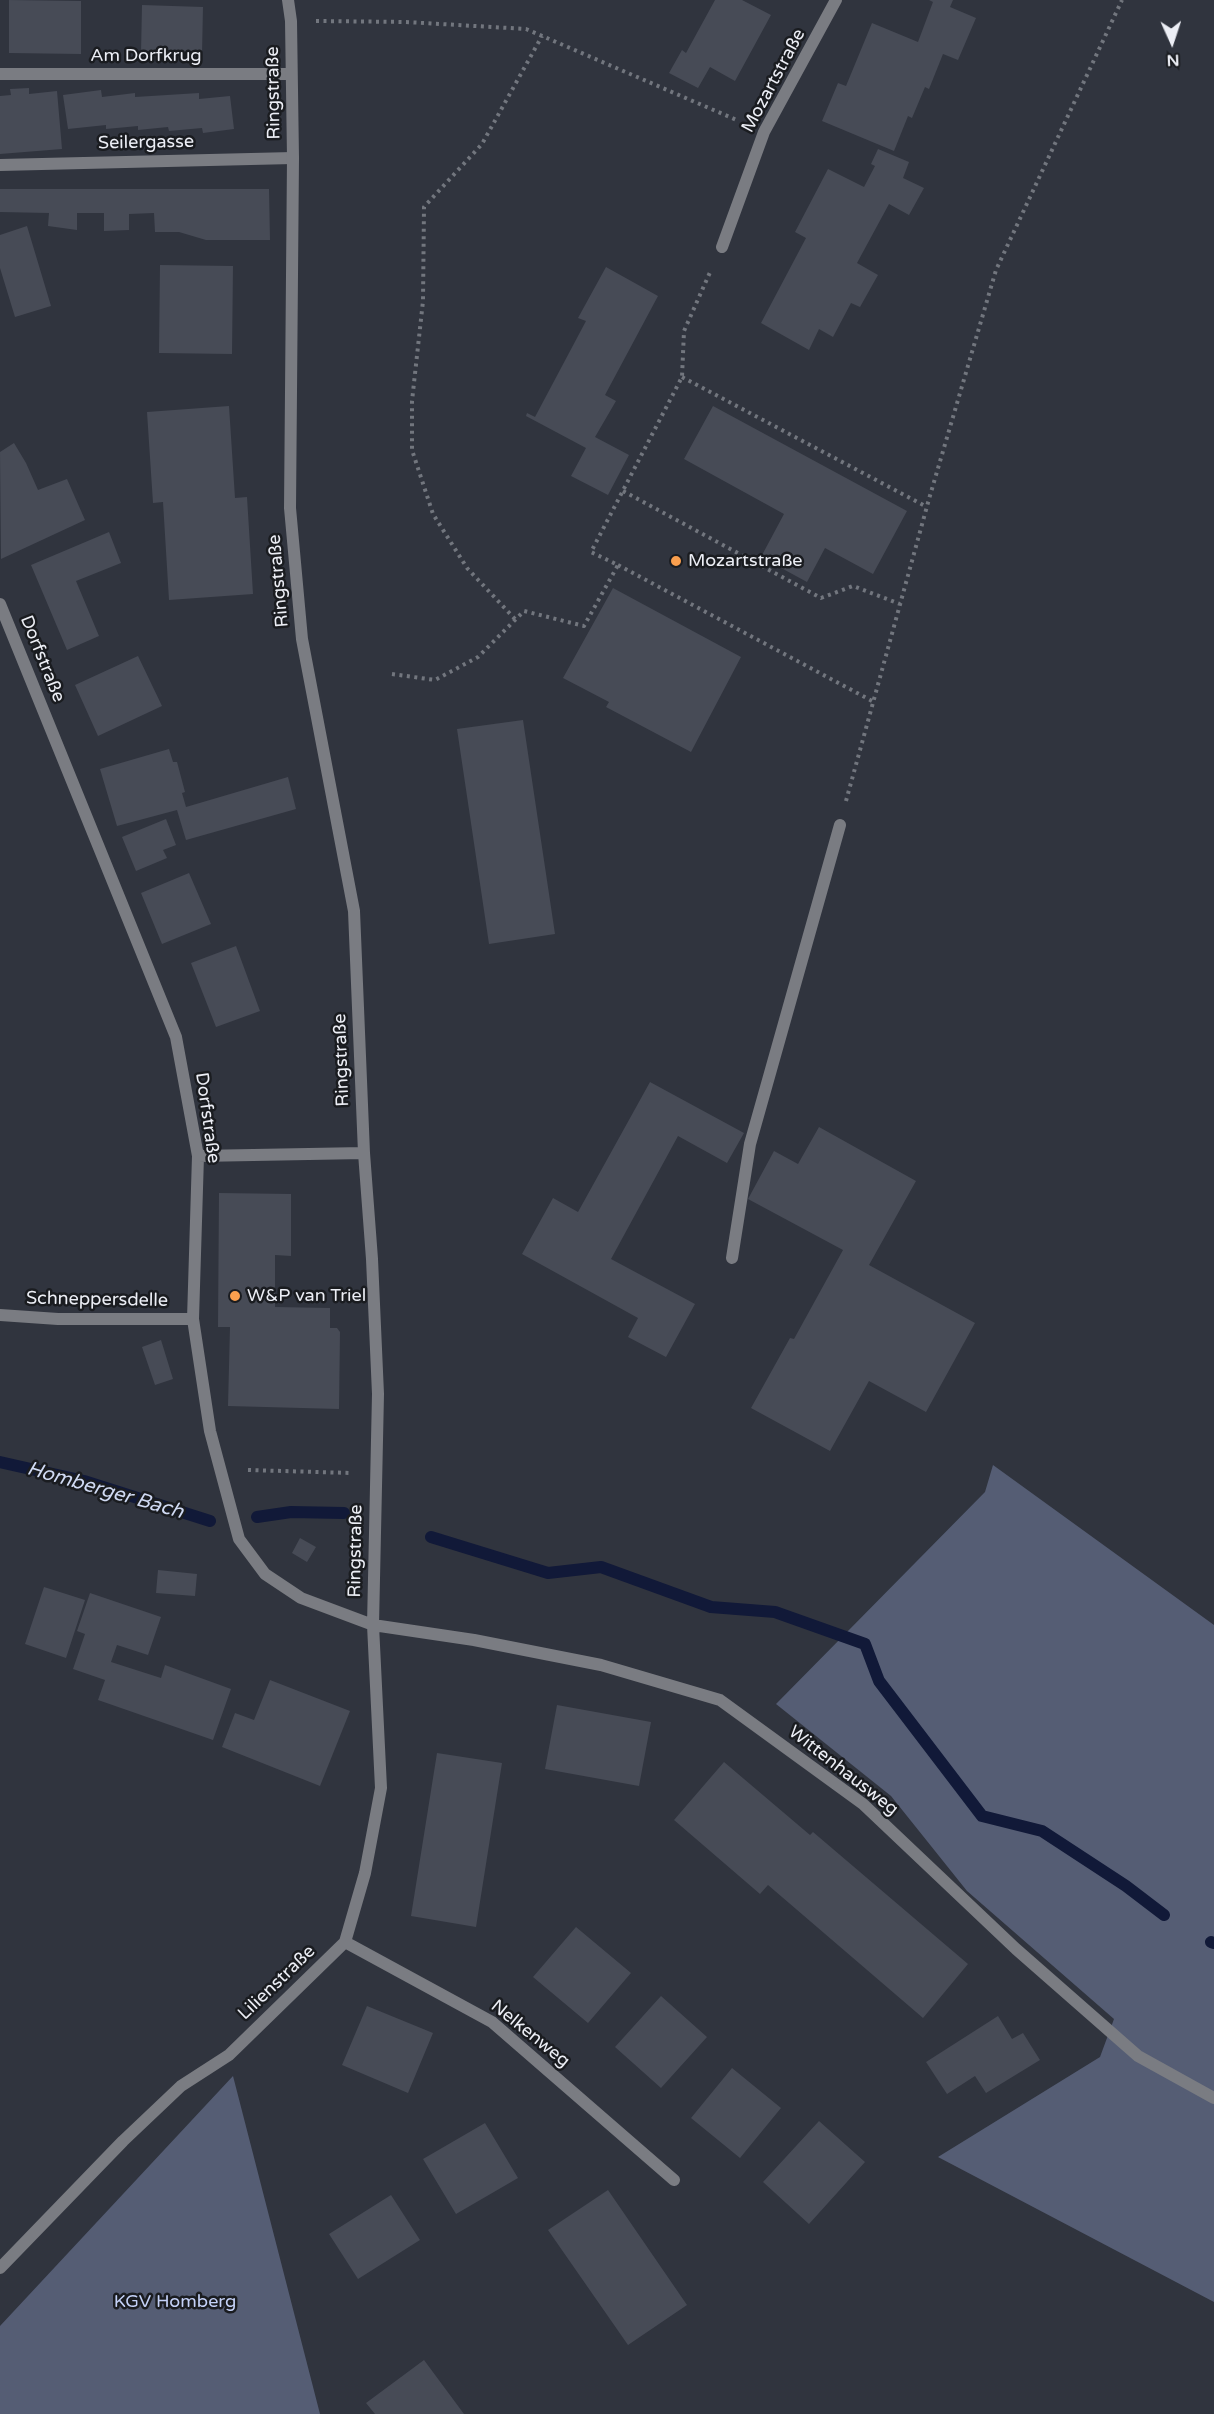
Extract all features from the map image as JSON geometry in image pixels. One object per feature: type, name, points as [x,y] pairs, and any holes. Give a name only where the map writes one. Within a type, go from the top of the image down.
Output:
[{"type":"street","name":"Ringstraße","points":[[288,0],[291,21],[293,158],[290,508],[302,639],[354,911],[364,1153],[372,1259],[378,1394],[373,1625]]},
{"type":"street","name":"Mozartstraße","points":[[722,247],[764,132],[836,0]]},
{"type":"street","name":"Am Dorfkrug","points":[[0,74],[291,74]]},
{"type":"street","name":"Seilergasse","points":[[0,165],[293,158]]},
{"type":"street","name":"Dorfstraße","points":[[0,604],[176,1037],[198,1156],[192,1319],[210,1431],[239,1539],[266,1574],[301,1598],[373,1625]]},
{"type":"street","points":[[732,1258],[750,1144],[840,825]]},
{"type":"street","points":[[198,1156],[364,1153]]},
{"type":"street","name":"Schneppersdelle","points":[[0,1315],[58,1319],[192,1319]]},
{"type":"street","name":"Lilienstraße","points":[[0,2268],[123,2141],[181,2086],[230,2055],[345,1942],[365,1873],[381,1788],[373,1625]]},
{"type":"street","name":"Wittenhausweg","points":[[373,1625],[474,1640],[601,1665],[720,1700],[863,1804],[1016,1949],[1138,2056],[1214,2098]]},
{"type":"street","name":"Nelkenweg","points":[[345,1942],[492,2022],[674,2180]]},
{"type":"path","points":[[840,825],[927,507],[996,270],[1122,0]]},
{"type":"path","points":[[291,21],[406,22],[526,29],[764,132]]},
{"type":"path","points":[[515,619],[467,568],[433,514],[412,450],[412,401],[423,301],[424,207],[482,144],[542,36]]},
{"type":"path","points":[[722,247],[684,331],[682,378],[591,552],[874,702]]},
{"type":"path","points":[[682,378],[927,507]]},
{"type":"path","points":[[623,491],[821,598],[853,586],[900,604]]},
{"type":"path","points":[[392,674],[435,680],[478,657],[524,611],[584,626],[618,565]]},
{"type":"path","points":[[220,1469],[376,1474]]},
{"type":"green space","points":[[993,1465],[1214,1625],[1214,2302],[938,2157],[1100,2057],[1114,2019],[967,1891],[891,1796],[776,1704],[985,1492]]},
{"type":"green space","name":"KGV Homberg","points":[[233,2076],[320,2414],[0,2414],[0,2326]]},
{"type":"building","points":[[9,0],[81,1],[81,54],[9,53]]},
{"type":"building","points":[[715,0],[742,0],[771,15],[735,81],[710,67],[698,88],[669,73],[682,50],[686,53]]},
{"type":"building","points":[[929,0],[953,0],[950,7],[976,18],[958,60],[943,54],[929,89],[925,87],[912,118],[908,116],[894,151],[822,121],[838,83],[846,86],[872,23],[918,42],[933,2]]},
{"type":"building","points":[[142,5],[203,7],[202,54],[141,53]]},
{"type":"building","points":[[29,88],[29,94],[57,91],[62,149],[0,154],[0,96],[11,95],[10,89]]},
{"type":"building","points":[[101,90],[102,97],[135,93],[135,97],[199,93],[199,99],[230,96],[234,129],[203,133],[202,128],[169,131],[168,127],[138,130],[138,126],[106,129],[106,125],[68,129],[63,95]]},
{"type":"building","points":[[878,149],[909,162],[903,178],[924,188],[909,215],[889,204],[857,263],[878,275],[860,307],[851,303],[833,337],[819,329],[809,350],[761,323],[806,238],[795,232],[828,169],[864,187],[875,166],[871,164]]},
{"type":"building","points":[[0,189],[269,189],[270,240],[206,240],[179,232],[155,232],[154,213],[129,214],[129,230],[104,231],[104,213],[77,213],[77,230],[48,226],[49,213],[0,212]]},
{"type":"building","points":[[27,226],[51,306],[15,317],[0,268],[0,235]]},
{"type":"building","points":[[160,265],[233,266],[232,354],[159,353]]},
{"type":"building","points":[[606,267],[658,296],[605,395],[616,401],[595,437],[629,455],[608,495],[571,476],[586,448],[526,416],[527,413],[535,417],[586,321],[578,318]]},
{"type":"building","points":[[229,406],[235,498],[247,497],[253,594],[169,600],[163,502],[153,503],[147,412]]},
{"type":"building","points":[[713,406],[907,511],[873,574],[825,548],[807,582],[761,557],[784,514],[684,459]]},
{"type":"building","points":[[14,443],[38,490],[67,479],[85,520],[1,559],[0,452]]},
{"type":"building","points":[[109,532],[121,563],[76,581],[99,636],[67,650],[31,565]]},
{"type":"building","points":[[613,588],[741,657],[691,752],[606,707],[609,702],[563,678]]},
{"type":"building","points":[[138,656],[162,706],[98,736],[75,685]]},
{"type":"building","points":[[523,720],[555,934],[489,944],[457,729]]},
{"type":"building","points":[[169,749],[173,762],[177,762],[185,792],[182,793],[186,807],[288,777],[296,809],[186,840],[177,810],[117,826],[100,769]]},
{"type":"building","points":[[166,819],[176,845],[163,850],[167,858],[136,871],[122,837]]},
{"type":"building","points":[[189,873],[211,924],[162,944],[141,893]]},
{"type":"building","points":[[236,946],[260,1011],[216,1027],[191,963]]},
{"type":"building","points":[[650,1082],[744,1133],[727,1163],[678,1136],[611,1259],[695,1304],[666,1357],[628,1337],[638,1318],[522,1254],[553,1198],[578,1212]]},
{"type":"building","points":[[819,1127],[916,1181],[869,1265],[975,1323],[926,1412],[869,1381],[830,1451],[751,1408],[790,1338],[794,1339],[843,1250],[748,1199],[774,1151],[798,1164]]},
{"type":"building","points":[[219,1193],[291,1194],[291,1256],[275,1255],[275,1307],[330,1308],[330,1328],[337,1328],[340,1332],[339,1409],[228,1406],[230,1327],[218,1327]]},
{"type":"building","points":[[161,1340],[173,1379],[155,1385],[142,1347]]},
{"type":"building","points":[[300,1538],[316,1547],[307,1562],[292,1553]]},
{"type":"building","points":[[158,1570],[197,1574],[195,1596],[156,1593]]},
{"type":"building","points":[[44,1587],[85,1600],[66,1658],[25,1644]]},
{"type":"building","points":[[90,1593],[161,1617],[148,1655],[117,1645],[111,1662],[161,1678],[165,1665],[231,1689],[213,1740],[98,1700],[105,1680],[73,1669],[85,1634],[77,1631]]},
{"type":"building","points":[[270,1680],[350,1711],[320,1786],[222,1747],[235,1713],[254,1720]]},
{"type":"building","points":[[557,1705],[651,1722],[639,1786],[545,1769]]},
{"type":"building","points":[[437,1753],[502,1763],[476,1927],[411,1916]]},
{"type":"building","points":[[724,1762],[810,1835],[813,1832],[968,1964],[923,2018],[768,1885],[760,1894],[674,1820]]},
{"type":"building","points":[[576,1927],[631,1973],[588,2023],[533,1977]]},
{"type":"building","points":[[661,1996],[707,2037],[661,2088],[615,2047]]},
{"type":"building","points":[[367,2006],[433,2033],[408,2093],[342,2065]]},
{"type":"building","points":[[998,2016],[1012,2039],[1023,2033],[1040,2060],[986,2093],[975,2076],[947,2094],[926,2062]]},
{"type":"building","points":[[732,2068],[781,2108],[740,2158],[691,2118]]},
{"type":"building","points":[[819,2121],[865,2162],[809,2224],[763,2182]]},
{"type":"building","points":[[485,2123],[518,2178],[456,2214],[423,2159]]},
{"type":"building","points":[[608,2190],[687,2305],[628,2345],[548,2230]]},
{"type":"building","points":[[391,2195],[420,2240],[358,2279],[329,2234]]},
{"type":"building","points":[[424,2360],[464,2414],[375,2414],[366,2403]]},
{"type":"waterway","name":"Homberger Bach","points":[[0,1462],[84,1481],[210,1521]]},
{"type":"waterway","name":"Homberger Bach","points":[[257,1517],[291,1512],[344,1513]]},
{"type":"waterway","name":"Homberger Bach","points":[[431,1537],[548,1573],[601,1567],[711,1607],[775,1612],[865,1644],[879,1681],[982,1816],[1042,1831],[1126,1886],[1164,1915]]},
{"type":"place","name":"Mozartstraße","points":[[676,561]]},
{"type":"place","name":"W&P van Triel","points":[[235,1296]]}]
